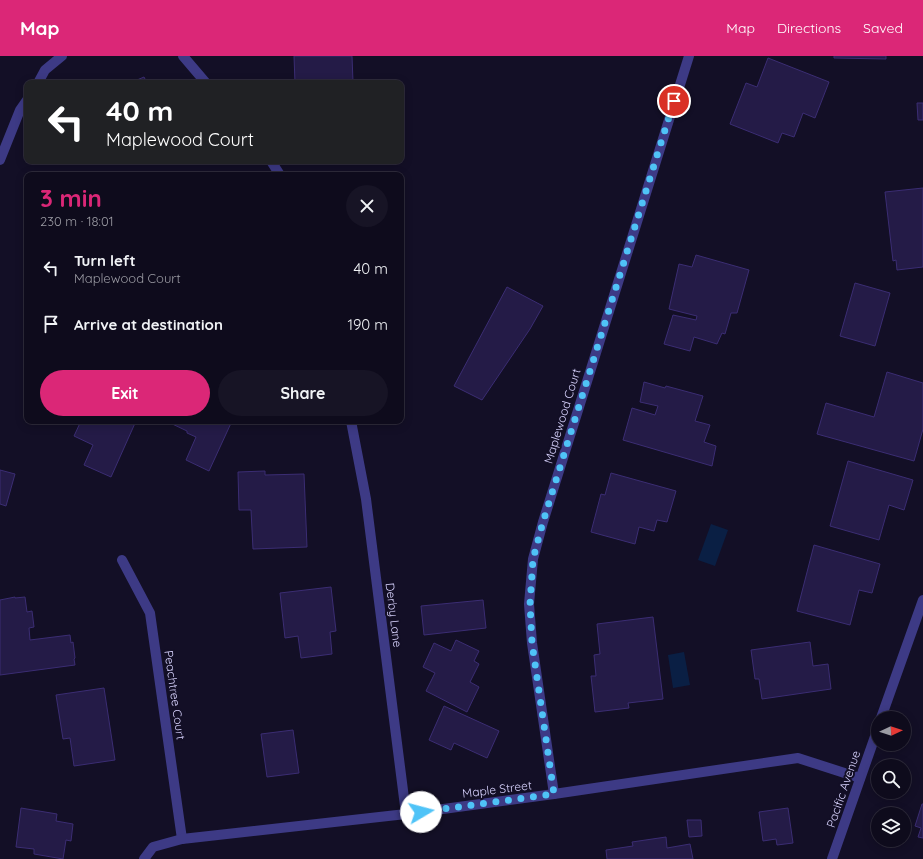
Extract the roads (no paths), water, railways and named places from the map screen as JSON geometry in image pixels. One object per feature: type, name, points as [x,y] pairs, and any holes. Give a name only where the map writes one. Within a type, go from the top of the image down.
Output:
[{"type":"street","points":[[40,80],[45,70],[62,56]]},
{"type":"street","points":[[183,56],[203,80]]},
{"type":"street","name":"Maplewood Court","points":[[554,794],[532,643],[530,604],[533,559],[543,522],[689,56]]},
{"type":"street","points":[[0,160],[20,110],[24,104]]},
{"type":"street","name":"Derby Lane","points":[[352,424],[366,499],[406,814]]},
{"type":"street","name":"Peachtree Court","points":[[122,560],[150,613],[182,839]]},
{"type":"street","points":[[884,711],[923,600]]},
{"type":"street","name":"Pacific Avenue","points":[[832,859],[871,747]]},
{"type":"street","name":"Maple Street","points":[[144,859],[153,846],[182,839],[406,814],[798,758],[860,778]]},
{"type":"water","points":[[711,524],[728,530],[715,566],[698,560]]},
{"type":"water","points":[[684,652],[690,685],[673,688],[668,655]]}]
